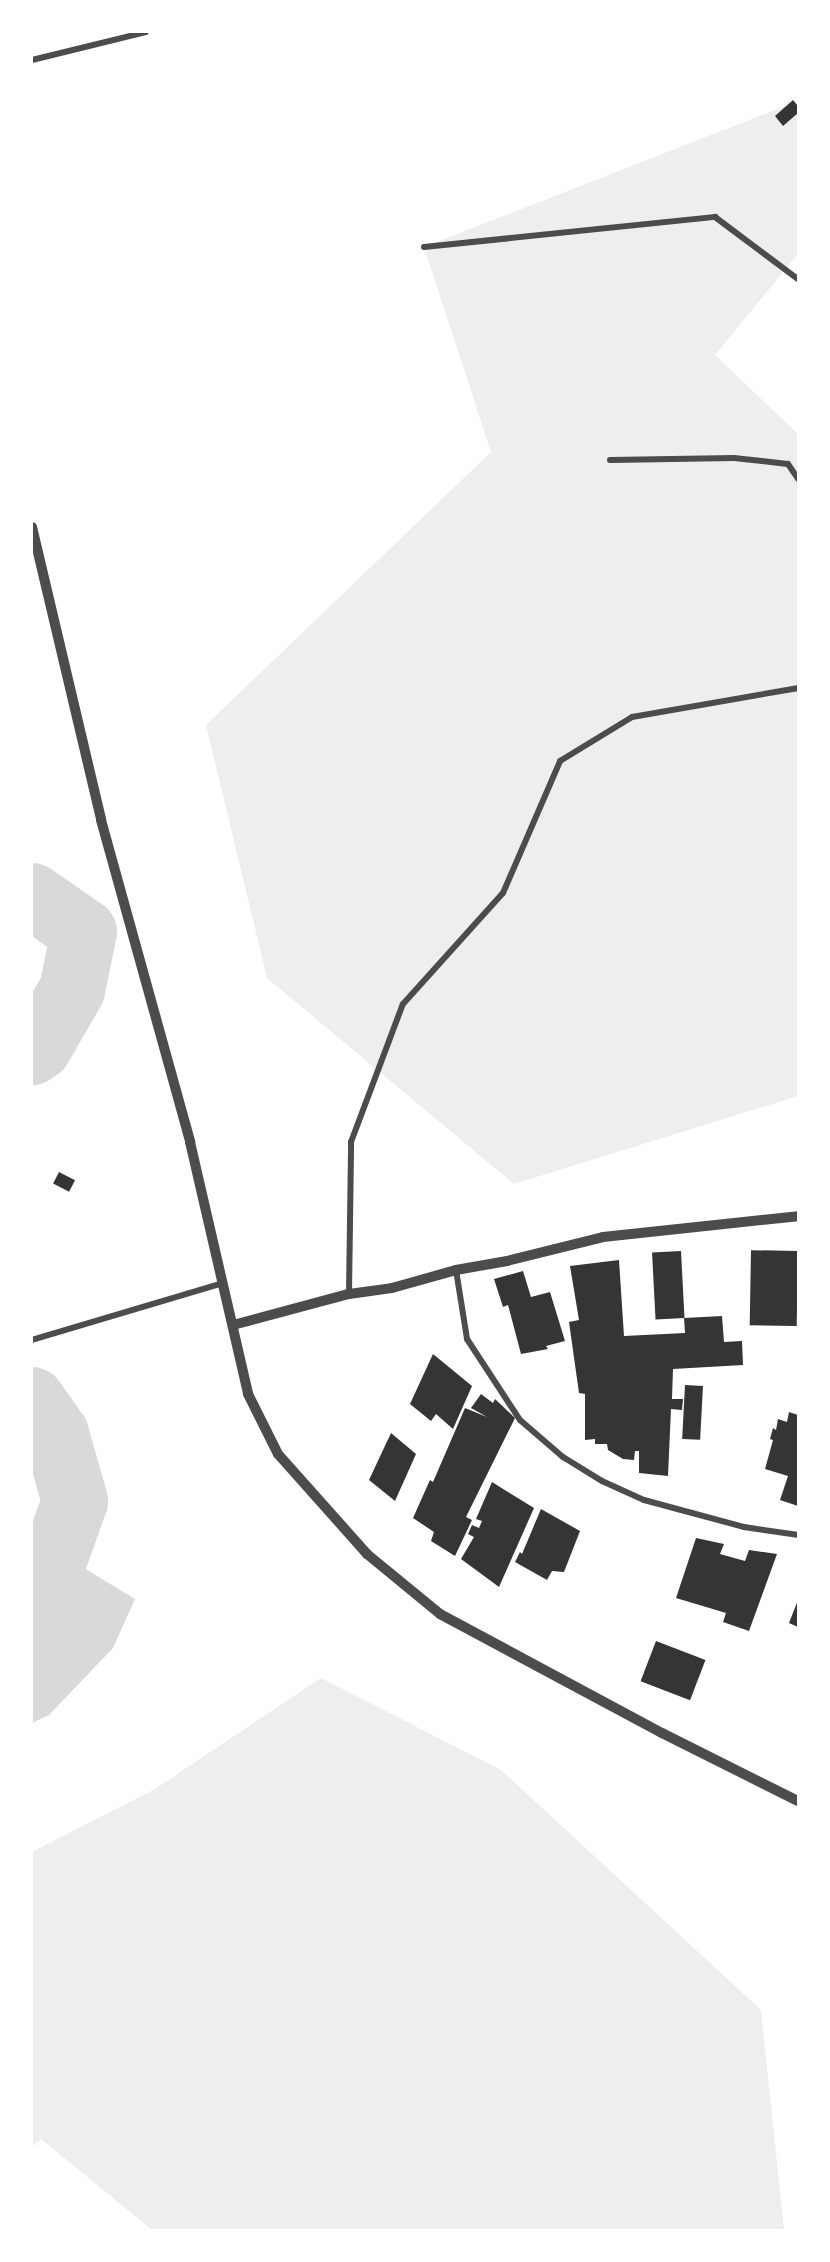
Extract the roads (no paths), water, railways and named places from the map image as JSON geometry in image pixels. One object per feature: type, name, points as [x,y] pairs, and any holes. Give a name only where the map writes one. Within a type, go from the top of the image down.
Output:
[{"type":"street","points":[[32,60],[146,32]]},
{"type":"street","points":[[424,247],[715,217],[798,279]]},
{"type":"street","points":[[610,460],[734,458],[788,464],[798,479]]},
{"type":"street","points":[[32,527],[101,820],[190,1142],[248,1395],[278,1454],[367,1554],[440,1614],[662,1733],[798,1801]]},
{"type":"street","points":[[349,1294],[351,1142],[403,1004],[503,893],[560,761],[632,717],[798,688]]},
{"type":"street","points":[[233,1325],[349,1294],[392,1288],[456,1270],[507,1261],[603,1237],[798,1216]]},
{"type":"street","points":[[456,1270],[467,1339],[520,1420],[563,1457],[602,1481],[644,1500],[744,1527],[798,1535]]},
{"type":"street","points":[[33,1340],[223,1283]]},
{"type":"waterway","points":[[32,896],[84,932],[72,990],[39,1047],[32,1052]]},
{"type":"waterway","points":[[32,1400],[56,1434],[75,1501],[53,1563],[32,1588]]}]
